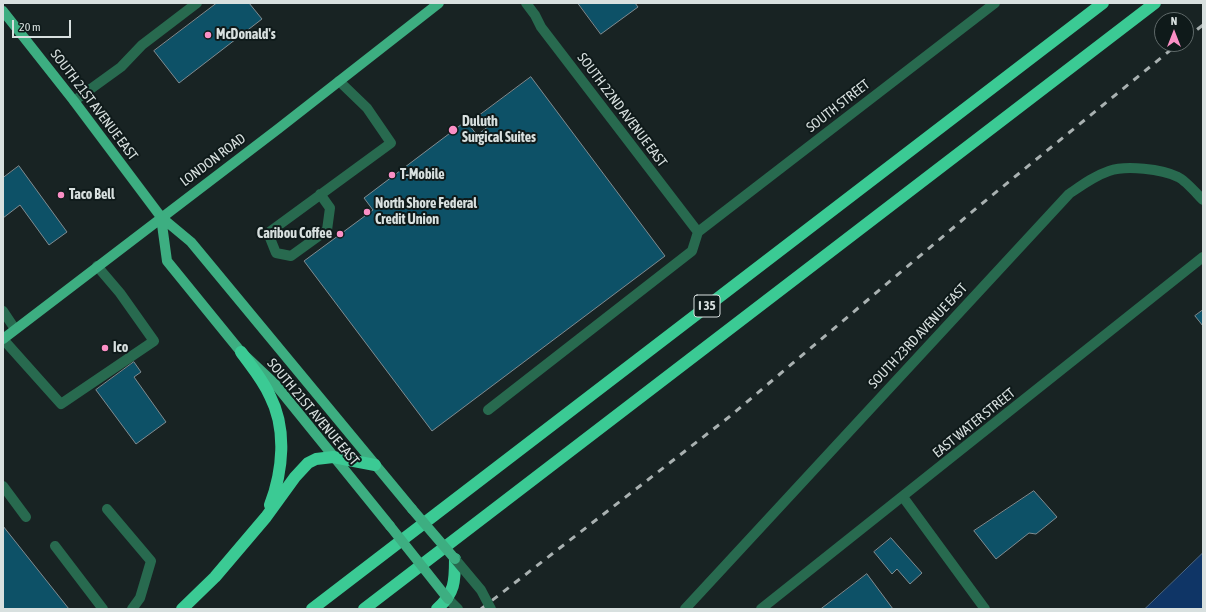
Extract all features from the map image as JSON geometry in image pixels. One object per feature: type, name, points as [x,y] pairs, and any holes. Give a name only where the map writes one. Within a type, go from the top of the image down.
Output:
[{"type":"highway","name":"I 35","points":[[312,609],[1103,3]]},
{"type":"highway","name":"I 35","points":[[364,609],[1155,3]]},
{"type":"highway","points":[[241,352],[267,389],[275,407],[279,425],[281,445],[279,472],[272,501],[266,516]]},
{"type":"highway","points":[[182,609],[215,577],[266,516],[295,476],[308,463],[316,459],[334,457],[375,465]]},
{"type":"highway","points":[[437,609],[448,599],[452,591],[455,579],[455,558]]},
{"type":"main road","name":"LONDON ROAD","points":[[3,339],[440,3]]},
{"type":"main road","name":"SOUTH 21ST AVENUE EAST","points":[[3,11],[74,101],[161,217],[191,242],[375,465],[455,558]]},
{"type":"main road","name":"SOUTH 21ST AVENUE EAST","points":[[161,217],[167,261],[241,352],[275,384],[448,599]]},
{"type":"street","points":[[74,101],[120,67],[142,45],[197,3]]},
{"type":"street","name":"SOUTH 22ND AVENUE EAST","points":[[526,3],[535,15],[541,27],[698,232]]},
{"type":"street","name":"SOUTH STREET","points":[[698,232],[995,3]]},
{"type":"street","points":[[320,194],[330,208],[327,230],[291,256],[276,253],[268,233],[320,194],[391,143],[367,108],[339,81]]},
{"type":"street","name":"SOUTH 23RD AVENUE EAST","points":[[685,609],[1069,194],[1091,178],[1111,170],[1132,168],[1158,170],[1180,178],[1203,200]]},
{"type":"street","points":[[488,410],[692,251],[698,232]]},
{"type":"street","name":"EAST WATER STREET","points":[[761,609],[1203,257]]},
{"type":"street","points":[[3,339],[61,404],[154,341],[120,293],[97,266]]},
{"type":"street","points":[[3,311],[15,329]]},
{"type":"street","points":[[3,486],[26,516]]},
{"type":"street","points":[[903,497],[985,609]]},
{"type":"street","points":[[107,509],[151,562],[140,598],[132,609]]},
{"type":"street","points":[[55,546],[103,609]]},
{"type":"street","points":[[455,558],[481,590],[491,609]]},
{"type":"street","points":[[448,599],[458,609]]},
{"type":"water","points":[[1203,553],[1203,609],[1145,609]]},
{"type":"building","name":"McDonald's","points":[[217,3],[249,3],[262,19],[179,83],[154,51]]},
{"type":"building","points":[[578,3],[635,3],[638,7],[601,34]]},
{"type":"building","points":[[531,77],[665,256],[432,431],[304,261],[373,210],[364,198],[466,121],[477,135],[489,126],[480,115]]},
{"type":"building","points":[[19,166],[67,232],[49,245],[20,205],[3,218],[3,178]]},
{"type":"building","points":[[1203,310],[1203,326],[1195,316]]},
{"type":"building","points":[[134,362],[141,372],[134,377],[166,422],[136,444],[96,390]]},
{"type":"building","points":[[1034,491],[1057,517],[1036,534],[1029,533],[996,559],[974,531]]},
{"type":"building","points":[[3,526],[69,609],[3,609]]},
{"type":"building","points":[[891,538],[922,573],[910,584],[897,569],[892,574],[874,552]]},
{"type":"building","points":[[867,574],[893,609],[821,609]]},
{"type":"railway","points":[[1194,32],[1203,25]]},
{"type":"railway","points":[[481,609],[729,417],[979,206],[1168,52]]},
{"type":"place","name":"McDonald's","points":[[208,35]]},
{"type":"place","name":"Duluth Surgical Suites","points":[[453,130]]},
{"type":"place","name":"T-Mobile","points":[[392,175]]},
{"type":"place","name":"Taco Bell","points":[[61,195]]},
{"type":"place","name":"North Shore Federal Credit Union","points":[[367,212]]},
{"type":"place","name":"Caribou Coffee","points":[[340,234]]},
{"type":"place","name":"Ico","points":[[105,348]]}]
